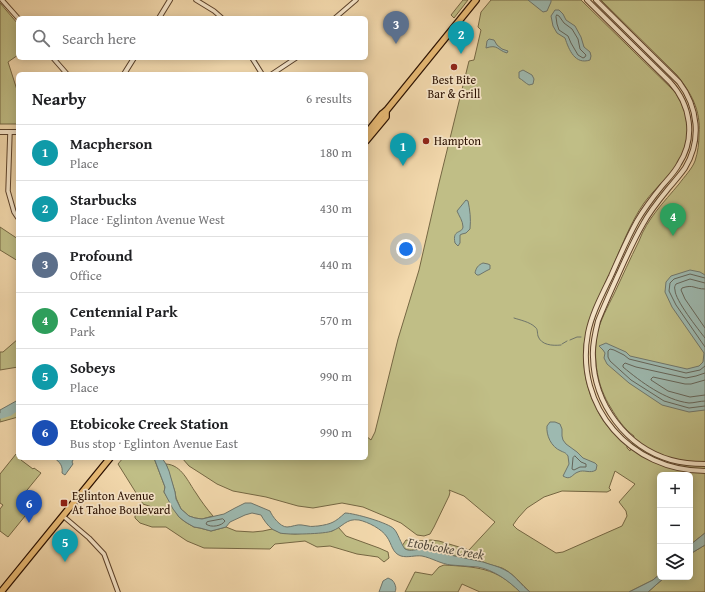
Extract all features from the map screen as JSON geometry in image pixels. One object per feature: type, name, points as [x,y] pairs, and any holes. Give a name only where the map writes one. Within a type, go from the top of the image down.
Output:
[{"type":"main road","points":[[368,132],[476,0]]},
{"type":"main road","points":[[368,139],[386,117],[386,111]]},
{"type":"main road","points":[[1,592],[108,460]]},
{"type":"street","points":[[2,0],[16,16]]},
{"type":"street","points":[[160,16],[170,0]]},
{"type":"street","points":[[196,0],[220,16]]},
{"type":"street","points":[[338,16],[356,0]]},
{"type":"street","points":[[587,0],[670,82],[680,94],[687,110],[689,124],[689,137],[680,164],[646,207],[637,221],[597,304],[592,318],[586,345],[588,374],[591,388],[596,402],[605,418],[616,433],[630,446],[654,460],[669,466],[689,470],[705,471]]},
{"type":"street","points":[[596,0],[672,74],[684,88],[691,102],[695,115],[696,128],[696,137],[688,163],[652,209],[642,225],[598,321],[594,339],[593,356],[597,386],[605,405],[616,422],[629,436],[644,448],[672,460],[690,464],[705,464]]},
{"type":"street","points":[[634,46],[638,41]]},
{"type":"street","points":[[55,60],[65,72]]},
{"type":"street","points":[[125,72],[133,60]]},
{"type":"street","points":[[253,60],[261,72]]},
{"type":"street","points":[[275,72],[293,60]]},
{"type":"street","points":[[0,132],[16,132]]},
{"type":"street","points":[[10,132],[8,191],[16,215]]},
{"type":"street","points":[[62,516],[89,538],[104,554],[118,592]]},
{"type":"shaded area","points":[[463,0],[468,0],[454,18],[451,15]]},
{"type":"shaded area","points":[[491,0],[581,0],[675,92],[683,107],[688,127],[681,158],[672,171],[649,196],[634,219],[596,304],[585,339],[584,364],[587,384],[591,396],[604,421],[630,451],[634,436],[624,427],[616,416],[606,400],[599,382],[596,363],[597,334],[604,314],[642,233],[656,211],[694,164],[699,141],[699,125],[697,110],[691,95],[677,75],[601,0],[705,0],[705,533],[693,543],[693,472],[657,472],[657,577],[629,592],[530,592],[502,568],[483,562],[422,549],[405,549],[402,546],[406,540],[431,540],[469,550],[495,522],[464,496],[449,490],[449,496],[434,527],[430,534],[424,536],[417,535],[401,523],[363,507],[342,503],[313,508],[233,491],[217,484],[189,466],[184,460],[368,460],[368,438],[371,440],[375,432],[398,339],[419,270],[469,61],[474,60],[481,30],[478,27],[481,12]],"holes":[[[615,471],[635,484],[619,502],[626,511],[627,516],[622,526],[563,552],[556,553],[513,525],[527,508],[544,497],[562,491],[607,492],[611,490],[609,488]]]},
{"type":"shaded area","points":[[0,3],[16,22],[16,56],[8,62],[16,87],[16,124],[0,124]]},
{"type":"shaded area","points":[[0,227],[16,238],[16,260],[0,250]]},
{"type":"shaded area","points":[[16,341],[16,367],[0,370],[0,352],[3,352]]},
{"type":"shaded area","points":[[16,410],[16,418],[0,422],[0,417]]},
{"type":"shaded area","points":[[16,454],[16,460],[21,460],[41,473],[23,495],[34,505],[8,537],[0,531],[0,509],[3,505],[0,503],[0,474]]},
{"type":"shaded area","points":[[121,460],[155,460],[165,487],[164,492],[179,517],[194,527],[211,531],[226,527],[236,531],[253,532],[272,529],[281,533],[295,534],[332,531],[338,527],[346,536],[388,552],[389,558],[384,562],[378,557],[357,554],[330,546],[317,547],[305,541],[275,544],[270,549],[204,548],[187,541],[166,527],[152,527],[140,523],[135,518],[135,515],[142,509],[152,507],[143,504],[118,464]]},
{"type":"shaded area","points":[[166,464],[176,467],[180,471],[213,516],[202,519],[195,518],[189,516],[181,509],[176,498]]},
{"type":"shaded area","points":[[705,545],[705,592],[648,592],[662,580],[693,580],[693,552]]},
{"type":"shaded area","points":[[444,565],[476,568],[494,573],[520,592],[480,592],[462,584],[458,592],[405,592],[415,572],[432,575],[439,567]]},
{"type":"water","points":[[528,0],[551,0],[551,2],[547,11],[543,12]]},
{"type":"water","points":[[555,10],[559,10],[566,20],[575,26],[584,47],[590,52],[590,60],[580,60],[573,55],[565,38],[557,33],[553,26],[551,16]]},
{"type":"water","points":[[489,39],[494,40],[502,49],[508,51],[507,53],[495,47],[486,48],[487,41]]},
{"type":"water","points":[[523,70],[532,75],[534,79],[533,84],[529,85],[519,78],[519,72]]},
{"type":"water","points":[[466,200],[468,201],[470,211],[470,229],[466,233],[460,235],[460,243],[458,246],[454,239],[456,234],[463,227],[457,211]]},
{"type":"water","points":[[483,263],[490,265],[490,269],[477,275],[475,273],[477,268]]},
{"type":"water","points":[[690,270],[700,272],[705,275],[705,410],[689,412],[662,405],[629,383],[607,364],[604,358],[605,353],[599,346],[606,343],[626,352],[630,356],[687,369],[699,366],[703,362],[704,353],[672,307],[665,292],[666,282],[671,276]]},
{"type":"water","points":[[16,401],[16,410],[0,417],[0,410]]},
{"type":"water","points":[[550,422],[560,424],[563,440],[566,444],[583,458],[595,463],[597,465],[596,470],[592,472],[580,471],[568,478],[563,476],[569,464],[568,456],[566,453],[554,447],[548,437],[547,426]]},
{"type":"water","points":[[57,460],[73,460],[73,464],[65,475],[62,473],[61,464]]},
{"type":"water","name":"Etobicoke Creek","points":[[155,460],[163,460],[166,464],[176,499],[181,509],[189,516],[202,519],[224,514],[245,503],[251,503],[270,511],[274,518],[284,527],[298,525],[318,526],[333,522],[345,513],[356,515],[379,521],[394,529],[407,550],[422,549],[483,562],[505,570],[530,592],[520,592],[501,576],[484,568],[447,564],[422,556],[406,557],[398,555],[382,531],[366,522],[359,520],[351,520],[328,532],[306,534],[280,533],[270,528],[261,515],[252,513],[230,522],[226,527],[211,531],[194,527],[179,517],[173,509],[164,492],[165,487]]},
{"type":"water","points":[[705,533],[705,545],[693,552],[693,543]]},
{"type":"water","points":[[657,577],[657,580],[662,580],[648,592],[629,592]]},
{"type":"water","points":[[388,578],[395,584],[395,592],[379,592],[383,581]]},
{"type":"waterway","points":[[514,318],[533,325],[537,329],[539,339],[544,343],[561,345]]},
{"type":"waterway","points":[[570,340],[581,337]]},
{"type":"waterway","points":[[562,344],[567,341]]},
{"type":"waterway","name":"Etobicoke Creek","points":[[0,416],[10,413],[16,408]]},
{"type":"place","name":"Profound","points":[[396,44]]},
{"type":"place","name":"Starbucks","points":[[461,54]]},
{"type":"place","name":"Best Bite Bar & Grill","points":[[454,67]]},
{"type":"place","name":"Hampton","points":[[426,141]]},
{"type":"place","name":"Macpherson","points":[[403,166]]},
{"type":"place","name":"Centennial Park","points":[[673,236]]},
{"type":"place","name":"Eglinton Avenue At Tahoe Boulevard","points":[[64,503]]},
{"type":"place","name":"Etobicoke Creek Station","points":[[29,523]]},
{"type":"place","name":"Sobeys","points":[[65,562]]}]
